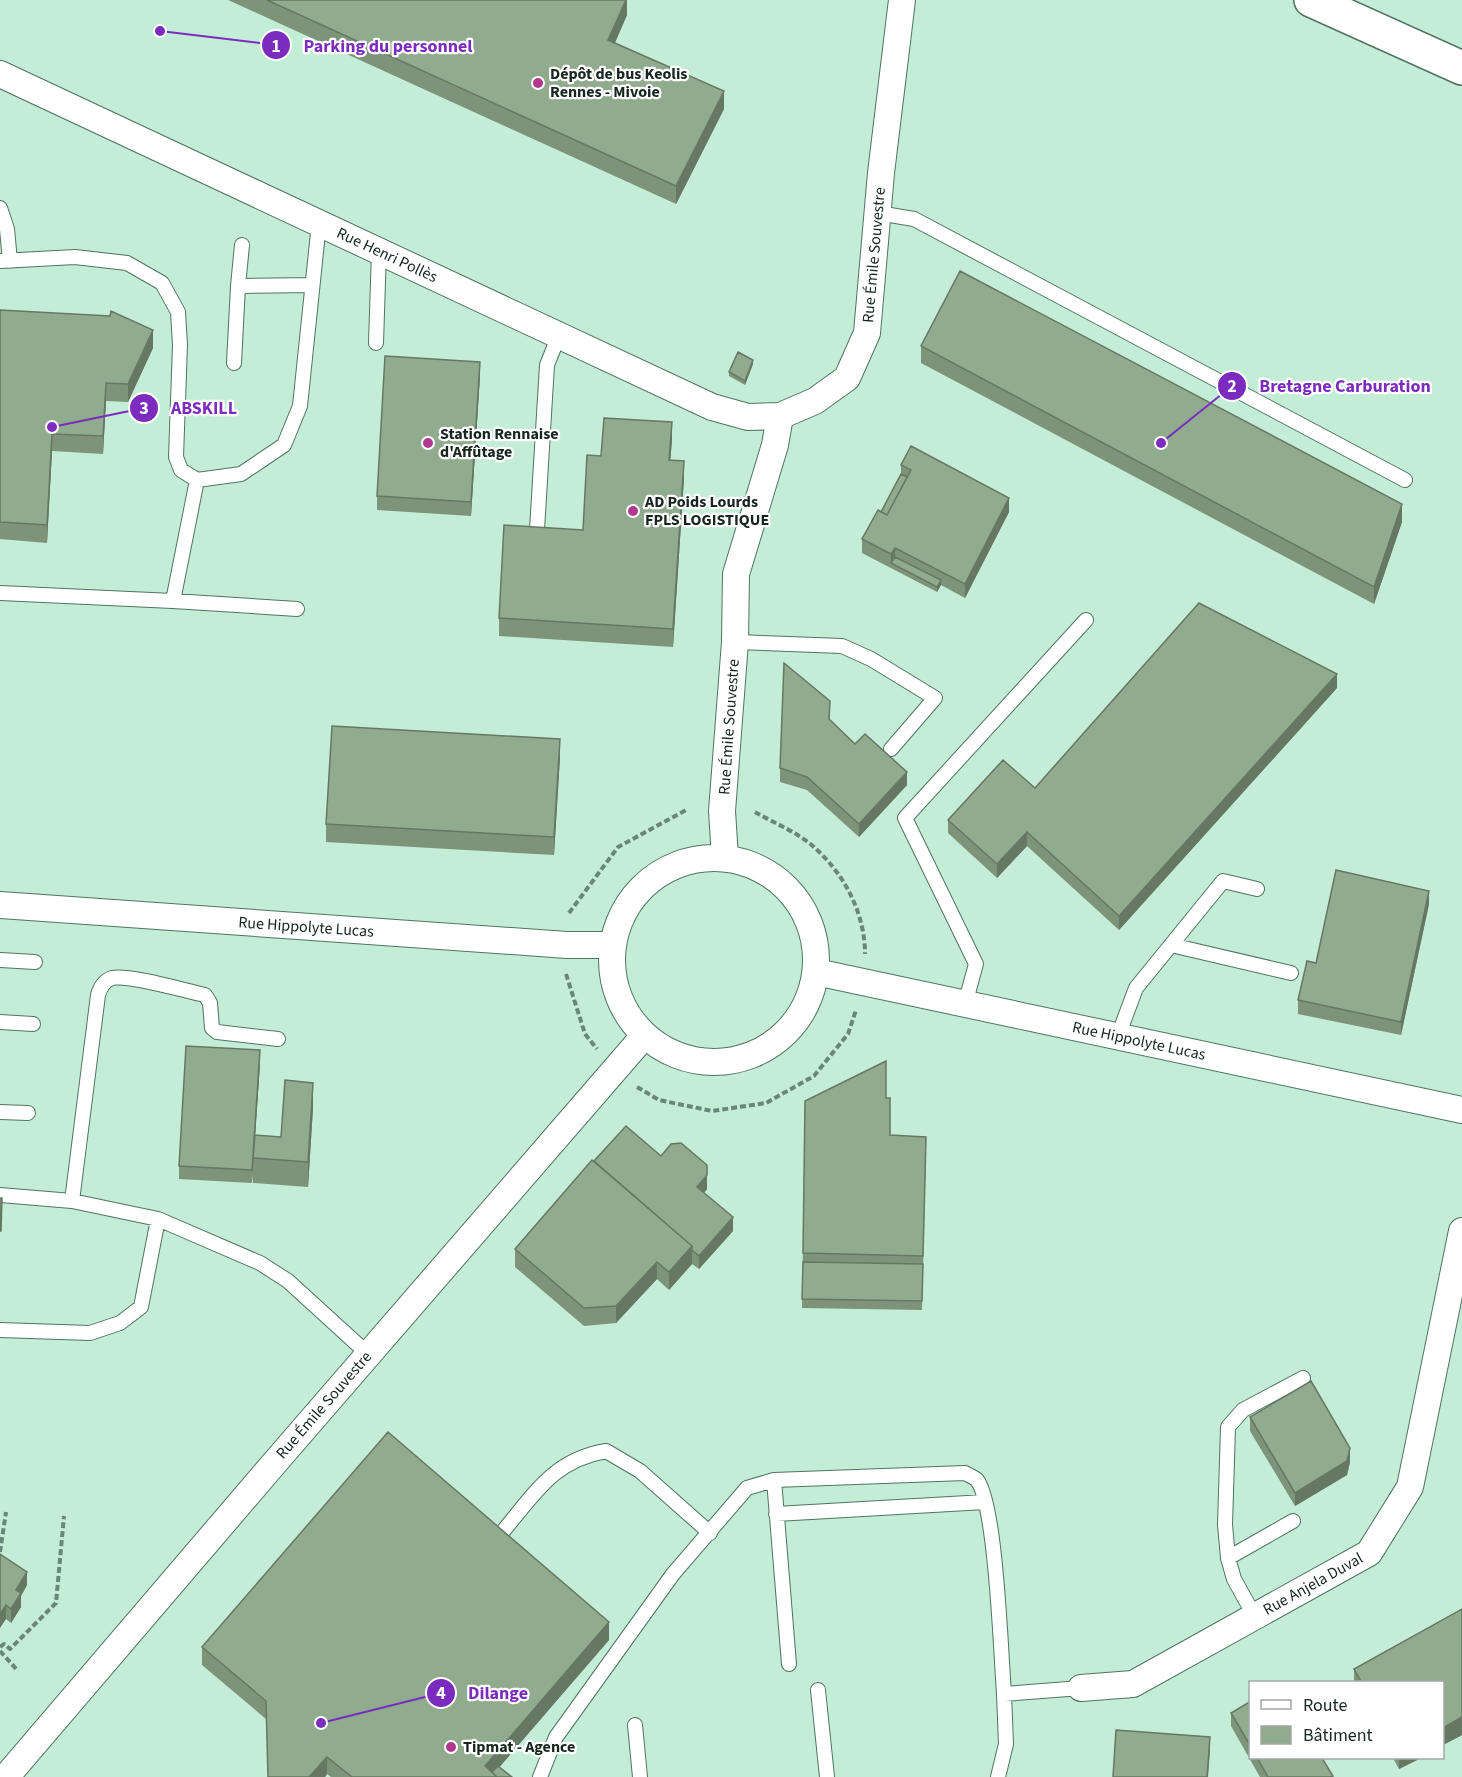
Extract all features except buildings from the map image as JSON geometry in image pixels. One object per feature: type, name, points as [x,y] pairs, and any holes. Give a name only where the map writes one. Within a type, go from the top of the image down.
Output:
[{"type":"street","name":"Rue Émile Souvestre","points":[[726,858],[722,811],[735,642],[736,574],[775,445],[780,416],[815,400],[847,378],[867,333],[881,173],[902,0]]},
{"type":"street","points":[[1311,0],[1462,68]]},
{"type":"street","name":"Rue Henri Pollès","points":[[0,74],[712,407],[748,417],[780,416]]},
{"type":"street","points":[[726,858],[764,870],[795,896],[813,932],[816,972],[806,1008],[782,1037],[750,1057],[713,1063],[676,1056],[644,1036],[621,1007],[611,971],[612,945],[630,900],[656,874],[689,860],[726,858]]},
{"type":"street","name":"Rue Hippolyte Lucas","points":[[0,905],[567,945],[612,945]]},
{"type":"street","name":"Rue Hippolyte Lucas","points":[[816,972],[1462,1110]]},
{"type":"street","name":"Rue Émile Souvestre","points":[[6,1777],[644,1036]]},
{"type":"street","name":"Rue Anjela Duval","points":[[1081,1688],[1133,1684],[1369,1553],[1410,1487],[1462,1232]]},
{"type":"lane","points":[[0,208],[7,229],[5,261],[75,258],[127,263],[162,283],[178,312],[180,345],[176,457],[181,470],[197,480],[241,474],[284,445],[300,406],[319,223]]},
{"type":"lane","points":[[879,213],[914,219],[1404,480]]},
{"type":"lane","points":[[234,363],[242,245]]},
{"type":"lane","points":[[376,343],[379,251]]},
{"type":"lane","points":[[238,286],[311,285]]},
{"type":"lane","points":[[537,530],[547,365],[559,335]]},
{"type":"lane","points":[[173,601],[197,480]]},
{"type":"lane","points":[[0,593],[297,609]]},
{"type":"lane","points":[[965,1004],[976,964],[905,818],[1086,620]]},
{"type":"lane","points":[[735,642],[843,646],[871,659],[935,698],[891,749]]},
{"type":"lane","points":[[1118,1036],[1136,988],[1223,881],[1257,889]]},
{"type":"lane","points":[[1171,945],[1291,973]]},
{"type":"lane","points":[[0,960],[35,962]]},
{"type":"lane","points":[[72,1201],[101,985],[112,978],[127,979],[205,995],[210,1003],[212,1028],[217,1032],[278,1039]]},
{"type":"lane","points":[[0,1022],[33,1024]]},
{"type":"lane","points":[[0,1112],[28,1113]]},
{"type":"lane","points":[[0,1195],[72,1201],[158,1219],[260,1263],[288,1281],[368,1354]]},
{"type":"lane","points":[[0,1330],[90,1333],[120,1323],[141,1307],[158,1219]]},
{"type":"lane","points":[[1255,1617],[1234,1579],[1228,1558],[1226,1469],[1228,1427],[1243,1410],[1303,1378]]},
{"type":"lane","points":[[504,1530],[547,1478],[583,1455],[606,1451],[640,1471],[710,1533]]},
{"type":"lane","points":[[540,1777],[556,1737],[673,1574],[747,1488],[774,1480],[965,1473],[977,1480],[986,1502],[992,1537],[1006,1744],[998,1777]]},
{"type":"lane","points":[[774,1480],[789,1664]]},
{"type":"lane","points":[[776,1514],[986,1502]]},
{"type":"lane","points":[[1228,1558],[1293,1521]]},
{"type":"lane","points":[[1004,1694],[1081,1688]]},
{"type":"lane","points":[[818,1690],[828,1777]]},
{"type":"lane","points":[[635,1725],[640,1777]]},
{"type":"path","points":[[570,913],[618,848],[688,809]]},
{"type":"path","points":[[755,812],[815,847],[847,885],[865,933],[865,960]]},
{"type":"path","points":[[566,973],[585,1034],[603,1056]]},
{"type":"path","points":[[628,1082],[659,1100],[712,1111],[766,1103],[813,1076],[848,1034],[859,1003]]},
{"type":"path","points":[[0,1552],[6,1512]]},
{"type":"path","points":[[18,1671],[0,1649],[4,1644],[10,1649],[56,1603],[64,1516]]},
{"type":"place","name":"Parking du personnel","points":[[160,31]]},
{"type":"place","name":"Dépôt de bus Keolis Rennes - Mivoie","points":[[538,83]]},
{"type":"place","name":"ABSKILL","points":[[52,427]]},
{"type":"place","name":"Station Rennaise d'Affûtage","points":[[428,443]]},
{"type":"place","name":"Bretagne Carburation","points":[[1161,443]]},
{"type":"place","name":"AD Poids Lourds FPLS LOGISTIQUE","points":[[633,511]]},
{"type":"place","name":"Dilange","points":[[321,1723]]},
{"type":"place","name":"Tipmat - Agence","points":[[451,1747]]}]
